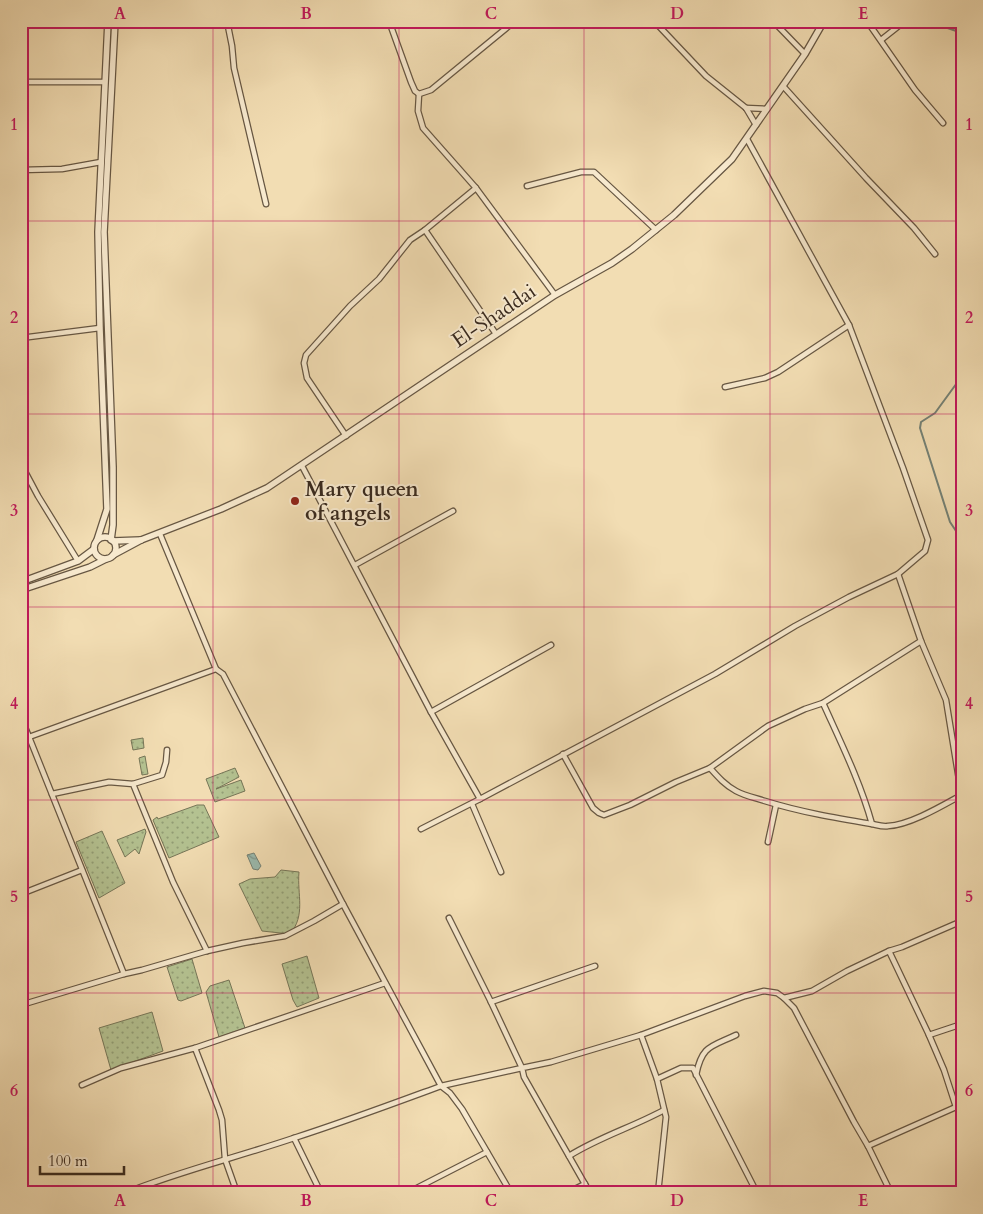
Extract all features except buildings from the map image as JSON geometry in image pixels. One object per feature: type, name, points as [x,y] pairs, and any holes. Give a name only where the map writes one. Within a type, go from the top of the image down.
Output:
[{"type":"street","points":[[21,590],[90,568],[113,555],[115,548],[112,540],[114,525],[113,467],[100,328],[104,82],[108,21]]},
{"type":"street","points":[[21,582],[78,561],[94,549],[107,509],[108,409],[101,232],[115,21]]},
{"type":"street","points":[[227,21],[234,68],[266,204]]},
{"type":"street","points":[[389,21],[411,82],[415,91],[419,94]]},
{"type":"street","points":[[419,94],[431,90],[515,21]]},
{"type":"street","points":[[654,21],[706,76],[746,108],[756,125]]},
{"type":"street","points":[[773,21],[805,54]]},
{"type":"street","name":"El-Shaddai","points":[[113,555],[141,540],[160,534],[267,488],[555,295],[612,263],[656,230],[718,174],[747,139],[805,54],[824,21]]},
{"type":"street","points":[[867,21],[915,90],[943,123]]},
{"type":"street","points":[[881,40],[905,21]]},
{"type":"street","points":[[21,82],[104,82]]},
{"type":"street","points":[[783,86],[914,228],[935,254]]},
{"type":"street","points":[[419,94],[418,111],[423,128],[476,188],[555,295]]},
{"type":"street","points":[[746,108],[767,109]]},
{"type":"street","points":[[421,828],[472,804],[562,754],[715,674],[795,626],[849,597],[898,574],[925,551],[928,540],[849,325],[747,139]]},
{"type":"street","points":[[21,170],[62,169],[102,162]]},
{"type":"street","points":[[527,186],[581,172],[594,172],[656,230]]},
{"type":"street","points":[[346,436],[307,378],[304,363],[306,355],[350,306],[379,279],[410,240],[476,188]]},
{"type":"street","points":[[425,230],[496,334]]},
{"type":"street","points":[[725,387],[772,375],[849,325]]},
{"type":"street","points":[[21,338],[100,328]]},
{"type":"street","points":[[21,464],[38,496],[78,561]]},
{"type":"street","points":[[302,466],[431,712],[480,799]]},
{"type":"street","points":[[355,565],[454,511]]},
{"type":"street","points":[[160,534],[216,669],[223,674],[343,904],[441,1086],[450,1093],[462,1109],[511,1193]]},
{"type":"street","points":[[97,540],[103,537],[112,540],[141,540]]},
{"type":"street","points":[[94,549],[97,555],[106,559]]},
{"type":"street","points":[[710,768],[720,780],[738,792],[776,805],[831,817],[888,826],[920,817],[960,795],[946,700],[921,641],[898,574]]},
{"type":"street","points":[[562,754],[593,808],[599,813],[604,814],[630,805],[676,782],[710,768],[768,726],[797,712],[823,703],[921,641]]},
{"type":"street","points":[[431,712],[551,645]]},
{"type":"street","points":[[28,737],[216,669]]},
{"type":"street","points":[[823,703],[859,782],[872,824]]},
{"type":"street","points":[[21,717],[124,974]]},
{"type":"street","points":[[52,794],[96,784],[115,782],[134,784],[162,775],[167,750]]},
{"type":"street","points":[[134,784],[173,882],[207,951]]},
{"type":"street","points":[[472,804],[502,872]]},
{"type":"street","points":[[768,842],[776,805]]},
{"type":"street","points":[[21,894],[82,870]]},
{"type":"street","points":[[21,1005],[207,951],[285,936],[343,904]]},
{"type":"street","points":[[449,918],[491,1002],[522,1068],[524,1077],[590,1193]]},
{"type":"street","points":[[784,998],[812,991],[847,971],[889,951],[962,921]]},
{"type":"street","points":[[889,951],[929,1035],[944,1070],[956,1107]]},
{"type":"street","points":[[491,1002],[595,966]]},
{"type":"street","points":[[82,1085],[121,1068],[194,1048],[385,983]]},
{"type":"street","points":[[125,1193],[150,1183],[368,1113],[441,1086],[551,1062],[641,1035],[686,1017],[764,991],[777,993],[794,1008],[891,1193]]},
{"type":"street","points":[[929,1035],[962,1024]]},
{"type":"street","points":[[641,1035],[657,1080],[666,1124],[658,1193]]},
{"type":"street","points":[[696,1075],[703,1052],[736,1035]]},
{"type":"street","points":[[194,1048],[222,1120],[225,1159],[237,1193]]},
{"type":"street","points":[[657,1080],[681,1068],[692,1068],[757,1193]]},
{"type":"street","points":[[868,1146],[962,1105]]},
{"type":"street","points":[[569,1156],[588,1144],[642,1122],[664,1110]]},
{"type":"street","points":[[294,1138],[320,1193]]},
{"type":"street","points":[[407,1193],[487,1152]]},
{"type":"street","points":[[567,1193],[584,1184]]},
{"type":"green space","points":[[143,738],[144,748],[133,750],[131,740]]},
{"type":"green space","points":[[145,756],[148,774],[142,775],[139,758]]},
{"type":"green space","points":[[235,768],[239,777],[216,789],[241,780],[245,791],[215,802],[206,779]]},
{"type":"green space","points":[[197,805],[204,805],[219,837],[169,858],[153,820],[157,817],[158,819]]},
{"type":"green space","points":[[145,829],[146,832],[139,854],[135,849],[125,857],[117,840]]},
{"type":"green space","points":[[102,831],[125,883],[99,898],[76,842]]},
{"type":"green space","points":[[281,870],[299,872],[300,904],[298,920],[290,934],[262,931],[239,884],[250,879],[275,877]]},
{"type":"green space","points":[[307,956],[319,998],[297,1007],[282,964]]},
{"type":"green space","points":[[192,959],[202,993],[181,1001],[178,1000],[167,967]]},
{"type":"green space","points":[[229,980],[245,1028],[219,1037],[206,992],[210,986]]},
{"type":"green space","points":[[152,1012],[163,1051],[111,1070],[99,1028]]},
{"type":"water","points":[[254,853],[261,866],[258,870],[253,869],[247,855]]},
{"type":"waterway","points":[[933,21],[936,24],[962,33]]},
{"type":"waterway","points":[[962,376],[935,413],[921,422],[920,428],[950,522],[962,540]]},
{"type":"place","name":"Mary queen of angels","points":[[295,501]]}]
